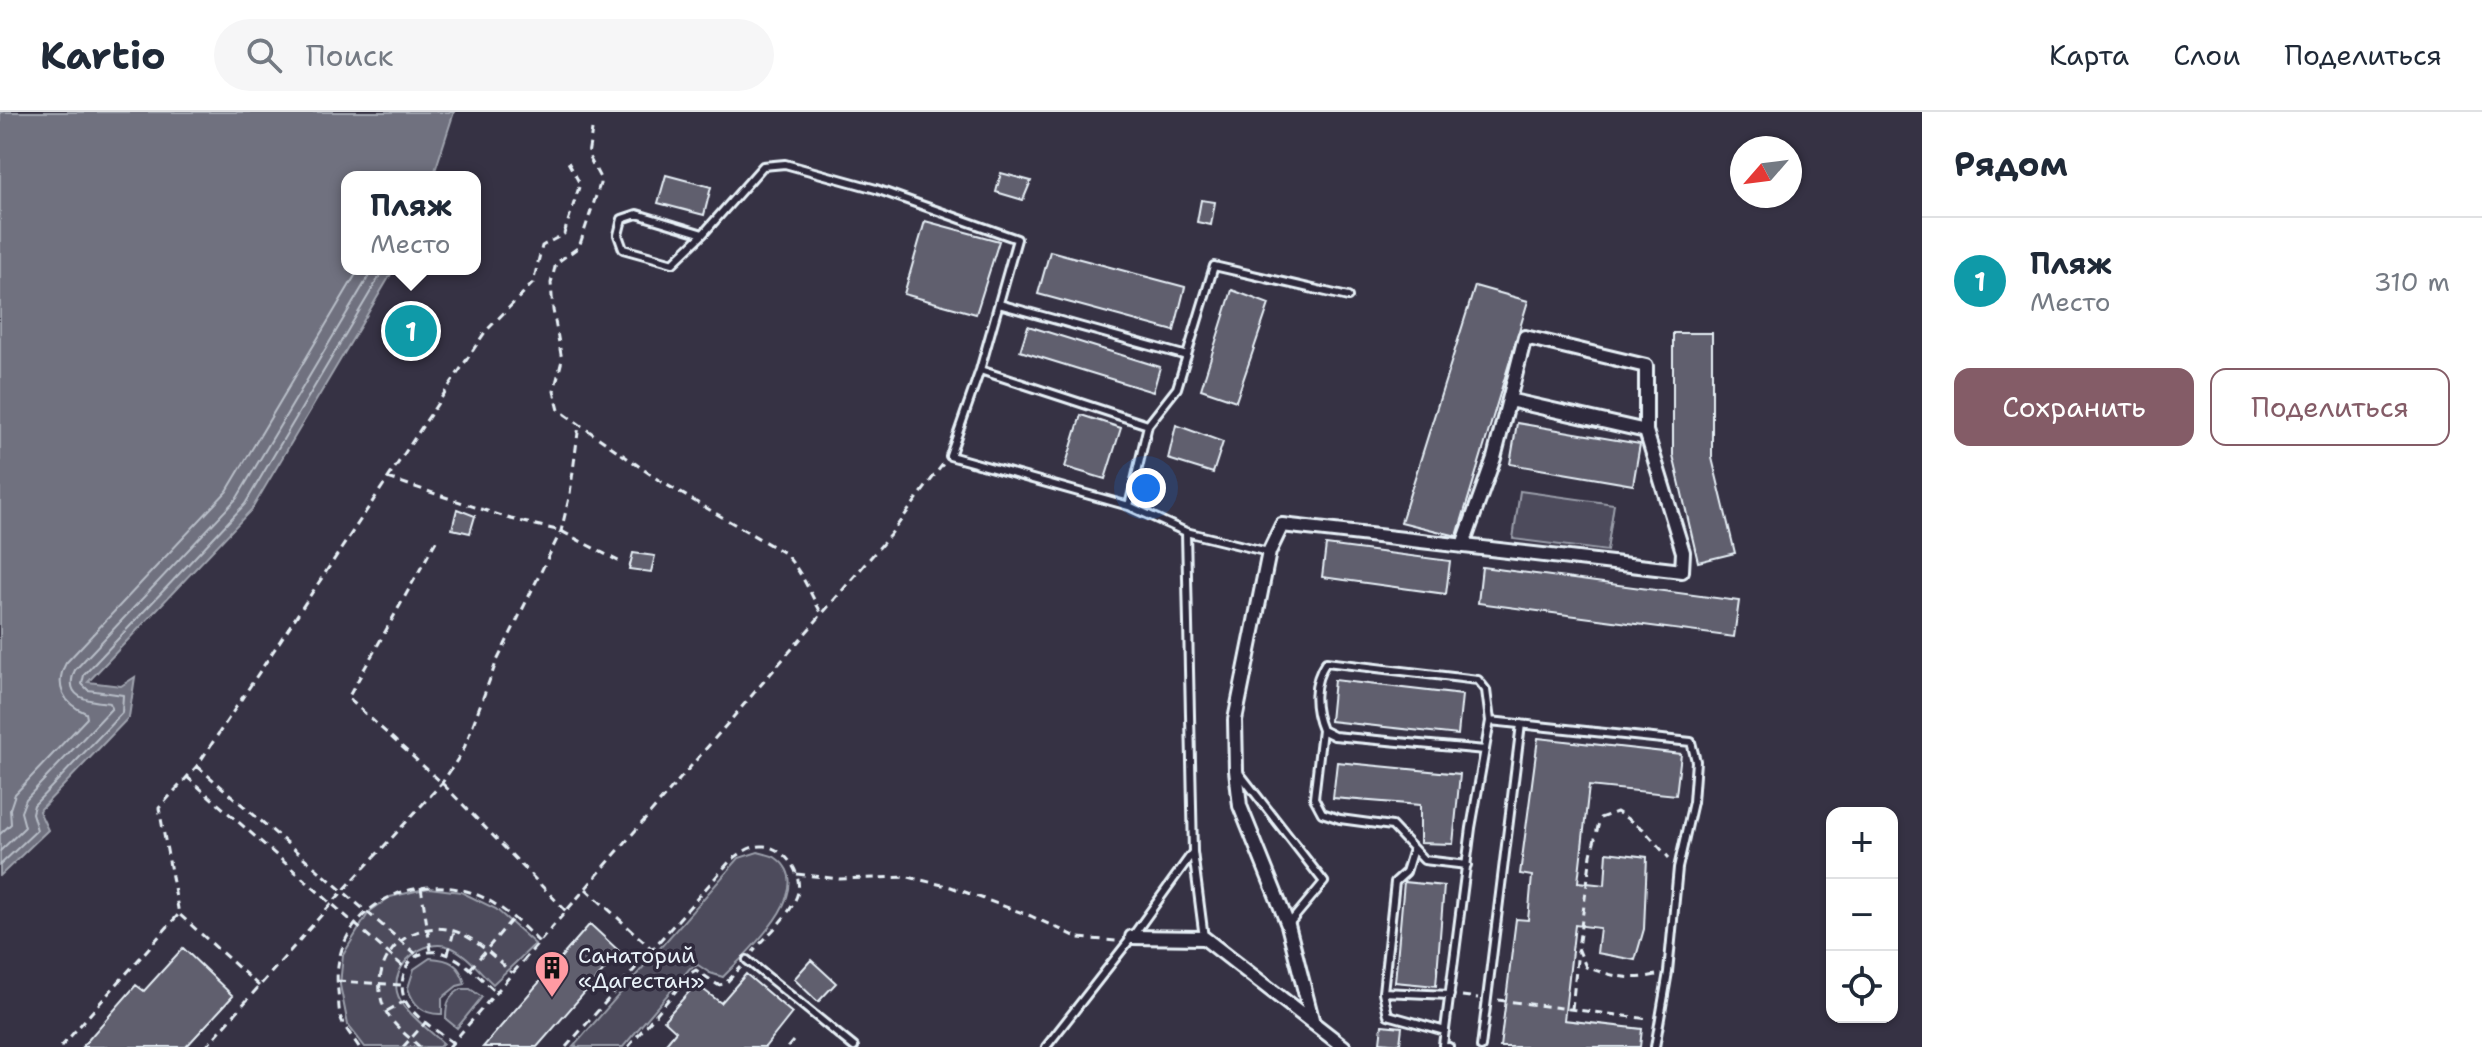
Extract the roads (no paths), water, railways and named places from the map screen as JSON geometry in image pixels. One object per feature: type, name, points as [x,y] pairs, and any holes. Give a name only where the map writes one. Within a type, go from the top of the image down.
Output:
[{"type":"street","points":[[1313,1023],[1288,925],[1240,806],[1236,770],[1235,720],[1269,552],[1282,525],[1682,571],[1683,552],[1646,431],[1646,366],[1525,337],[1494,458],[1463,545]]},
{"type":"street","points":[[1509,400],[1646,431]]},
{"type":"street","points":[[1132,937],[1204,938],[1344,1047]]},
{"type":"lane","points":[[703,234],[637,214],[622,219],[618,235],[623,249],[673,263],[703,234],[763,166],[785,164],[876,189],[1017,239],[980,370],[950,456],[1129,506],[1186,532],[1269,552]]},
{"type":"lane","points":[[1129,506],[1148,425],[1177,388],[1214,266],[1348,297]]},
{"type":"lane","points":[[999,304],[1187,356]]},
{"type":"lane","points":[[980,370],[1148,425]]},
{"type":"lane","points":[[1186,532],[1193,852],[1204,938]]},
{"type":"lane","points":[[1449,1047],[1443,1045],[1490,721],[1486,690],[1478,680],[1326,662],[1319,673],[1314,711],[1322,730],[1314,798],[1322,813],[1340,819],[1392,826],[1424,860],[1467,865]]},
{"type":"lane","points":[[1490,721],[1691,742],[1696,761],[1693,802],[1678,868],[1668,972],[1655,1047]]},
{"type":"lane","points":[[1481,1047],[1521,724]]},
{"type":"lane","points":[[1322,730],[1334,736],[1485,750]]},
{"type":"lane","points":[[1236,770],[1324,882],[1288,925]]},
{"type":"lane","points":[[1413,849],[1406,872],[1395,882],[1383,992],[1388,1015],[1445,1031]]},
{"type":"lane","points":[[1046,1047],[1132,937],[1193,852]]},
{"type":"lane","points":[[747,960],[854,1047]]},
{"type":"lane","points":[[1383,992],[1450,995]]},
{"type":"water","points":[[0,112],[454,112],[435,171],[341,171],[341,275],[390,275],[252,509],[88,682],[121,686],[135,677],[129,717],[39,811],[48,830],[0,876]]},
{"type":"place","name":"Пляж","points":[[411,331]]},
{"type":"place","name":"Санаторий «Дагестан»","points":[[552,999]]}]
